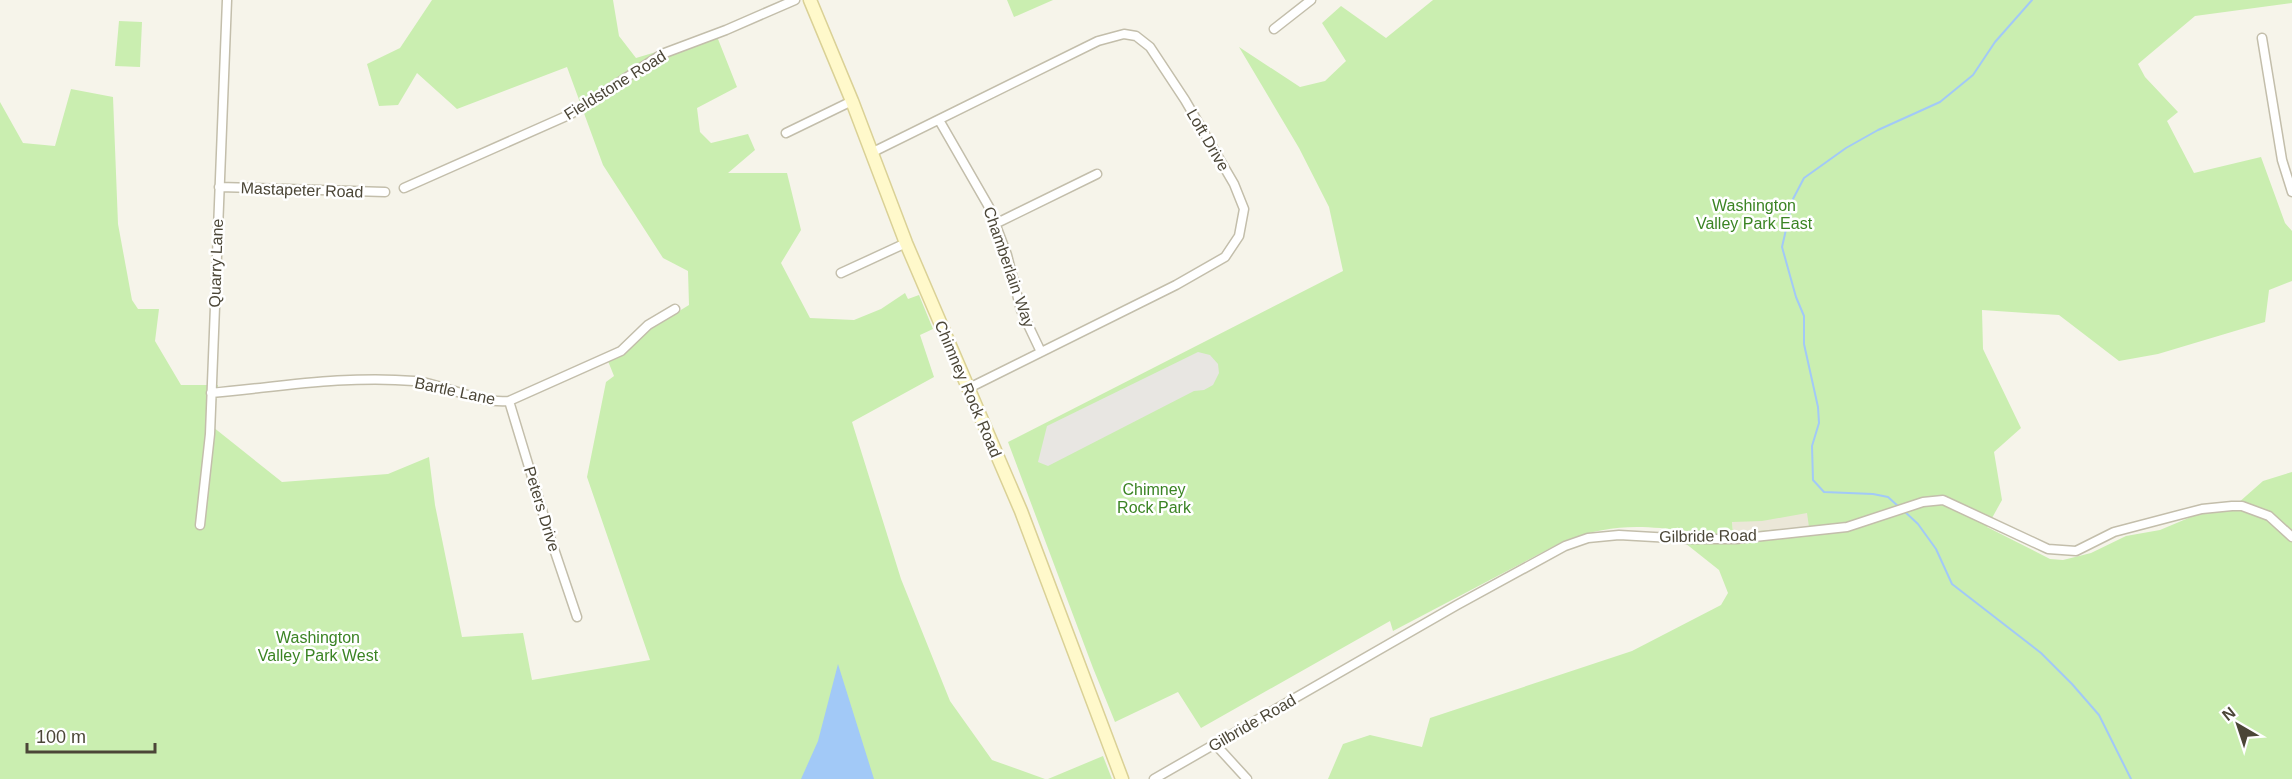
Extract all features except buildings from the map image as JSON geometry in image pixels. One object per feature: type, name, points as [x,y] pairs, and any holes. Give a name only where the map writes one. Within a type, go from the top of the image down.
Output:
[{"type":"street","name":"Quarry Lane","points":[[200,525],[210,434],[227,0]]},
{"type":"street","name":"Fieldstone Road","points":[[404,188],[571,114],[662,54],[726,30],[795,0]]},
{"type":"street","name":"Chimney Rock Road","points":[[810,0],[852,101],[906,243],[1020,511],[1122,779]]},
{"type":"street","points":[[1275,29],[1311,0]]},
{"type":"street","name":"Loft Drive","points":[[871,153],[1098,41],[1124,34],[1136,36],[1150,47],[1234,184],[1244,209],[1242,227],[1232,249],[1225,257],[1176,285],[968,388]]},
{"type":"street","points":[[2262,38],[2282,160],[2292,192]]},
{"type":"street","points":[[786,133],[852,101]]},
{"type":"street","name":"Chamberlain Way","points":[[939,120],[989,207],[1007,255],[1021,310],[1041,352]]},
{"type":"street","points":[[995,224],[1097,174]]},
{"type":"street","name":"Mastapeter Road","points":[[219,187],[385,192]]},
{"type":"street","points":[[842,273],[906,243]]},
{"type":"street","name":"Bartle Lane","points":[[211,393],[322,382],[414,381],[436,384],[489,400],[509,401],[621,351],[648,325],[675,309]]},
{"type":"street","name":"Peters Drive","points":[[509,401],[577,617]]},
{"type":"street","name":"Gilbride Road","points":[[1154,779],[1457,605],[1565,546],[1588,538],[1618,535],[1689,539],[1736,538],[1847,527],[1914,505],[1943,500],[2048,549],[2076,551],[2114,532],[2202,509],[2232,506],[2242,506],[2269,516],[2292,537]]},
{"type":"street","points":[[1215,744],[1247,779]]},
{"type":"shaded area","points":[[1198,352],[1210,355],[1218,364],[1219,373],[1213,385],[1204,390],[1194,391],[1048,466],[1038,462],[1047,426]]},
{"type":"shaded area","points":[[1730,493],[1807,508],[1810,527],[1733,534]]},
{"type":"green space","name":"Washington Valley Park West","points":[[432,0],[613,0],[619,36],[636,58],[716,34],[737,87],[697,108],[700,132],[711,143],[748,134],[755,150],[728,173],[787,173],[801,230],[781,263],[810,318],[854,320],[881,309],[905,293],[908,299],[919,295],[933,329],[920,335],[934,377],[852,422],[901,579],[950,701],[992,760],[1045,779],[0,779],[0,102],[23,143],[55,146],[71,89],[113,97],[118,224],[132,300],[138,309],[159,309],[155,341],[181,385],[218,385],[213,427],[282,482],[388,474],[429,457],[435,505],[462,637],[523,633],[532,680],[650,660],[587,477],[606,382],[614,376],[608,361],[645,332],[689,305],[688,271],[663,258],[603,165],[567,67],[457,109],[417,73],[398,105],[379,106],[367,64],[400,48]]},
{"type":"green space","points":[[1007,0],[1053,0],[1014,17]]},
{"type":"green space","name":"Washington Valley Park East","points":[[1433,0],[2292,0],[2292,3],[2195,16],[2138,64],[2145,77],[2178,112],[2167,121],[2194,173],[2261,157],[2285,223],[2292,231],[2292,281],[2269,290],[2265,322],[2158,354],[2119,361],[2059,315],[1982,310],[1983,349],[2021,428],[1994,452],[2002,500],[1987,527],[2050,559],[2063,560],[2091,553],[2126,536],[2160,530],[2198,514],[2229,511],[2263,481],[2292,472],[2292,779],[1328,779],[1343,744],[1370,735],[1422,747],[1430,718],[1632,651],[1721,605],[1728,593],[1719,570],[1685,543],[1687,531],[1639,527],[1596,531],[1564,541],[1393,631],[1390,621],[1201,728],[1178,692],[1115,722],[1008,442],[1343,271],[1329,207],[1299,148],[1239,47],[1300,87],[1325,81],[1346,61],[1322,23],[1341,6],[1386,38]],"holes":[[[1807,513],[1809,527],[1733,533],[1732,522],[1762,521]]]},
{"type":"green space","points":[[119,21],[142,22],[140,67],[115,66]]},
{"type":"green space","points":[[1103,756],[1112,779],[1048,779]]},
{"type":"water","points":[[838,664],[874,779],[801,779],[818,741]]},
{"type":"waterway","points":[[1899,507],[1888,497],[1873,494],[1824,492],[1813,480],[1812,446],[1819,423],[1818,407],[1804,344],[1804,316],[1796,297],[1782,247],[1793,199],[1804,178],[1846,148],[1878,130],[1940,102],[1973,75],[1995,42],[2032,0]]},
{"type":"waterway","points":[[1903,510],[1918,524],[1936,549],[1952,584],[2041,653],[2099,715],[2131,779]]},
{"type":"park label","name":"Chimney Rock Park","points":[[1154,498]]}]
